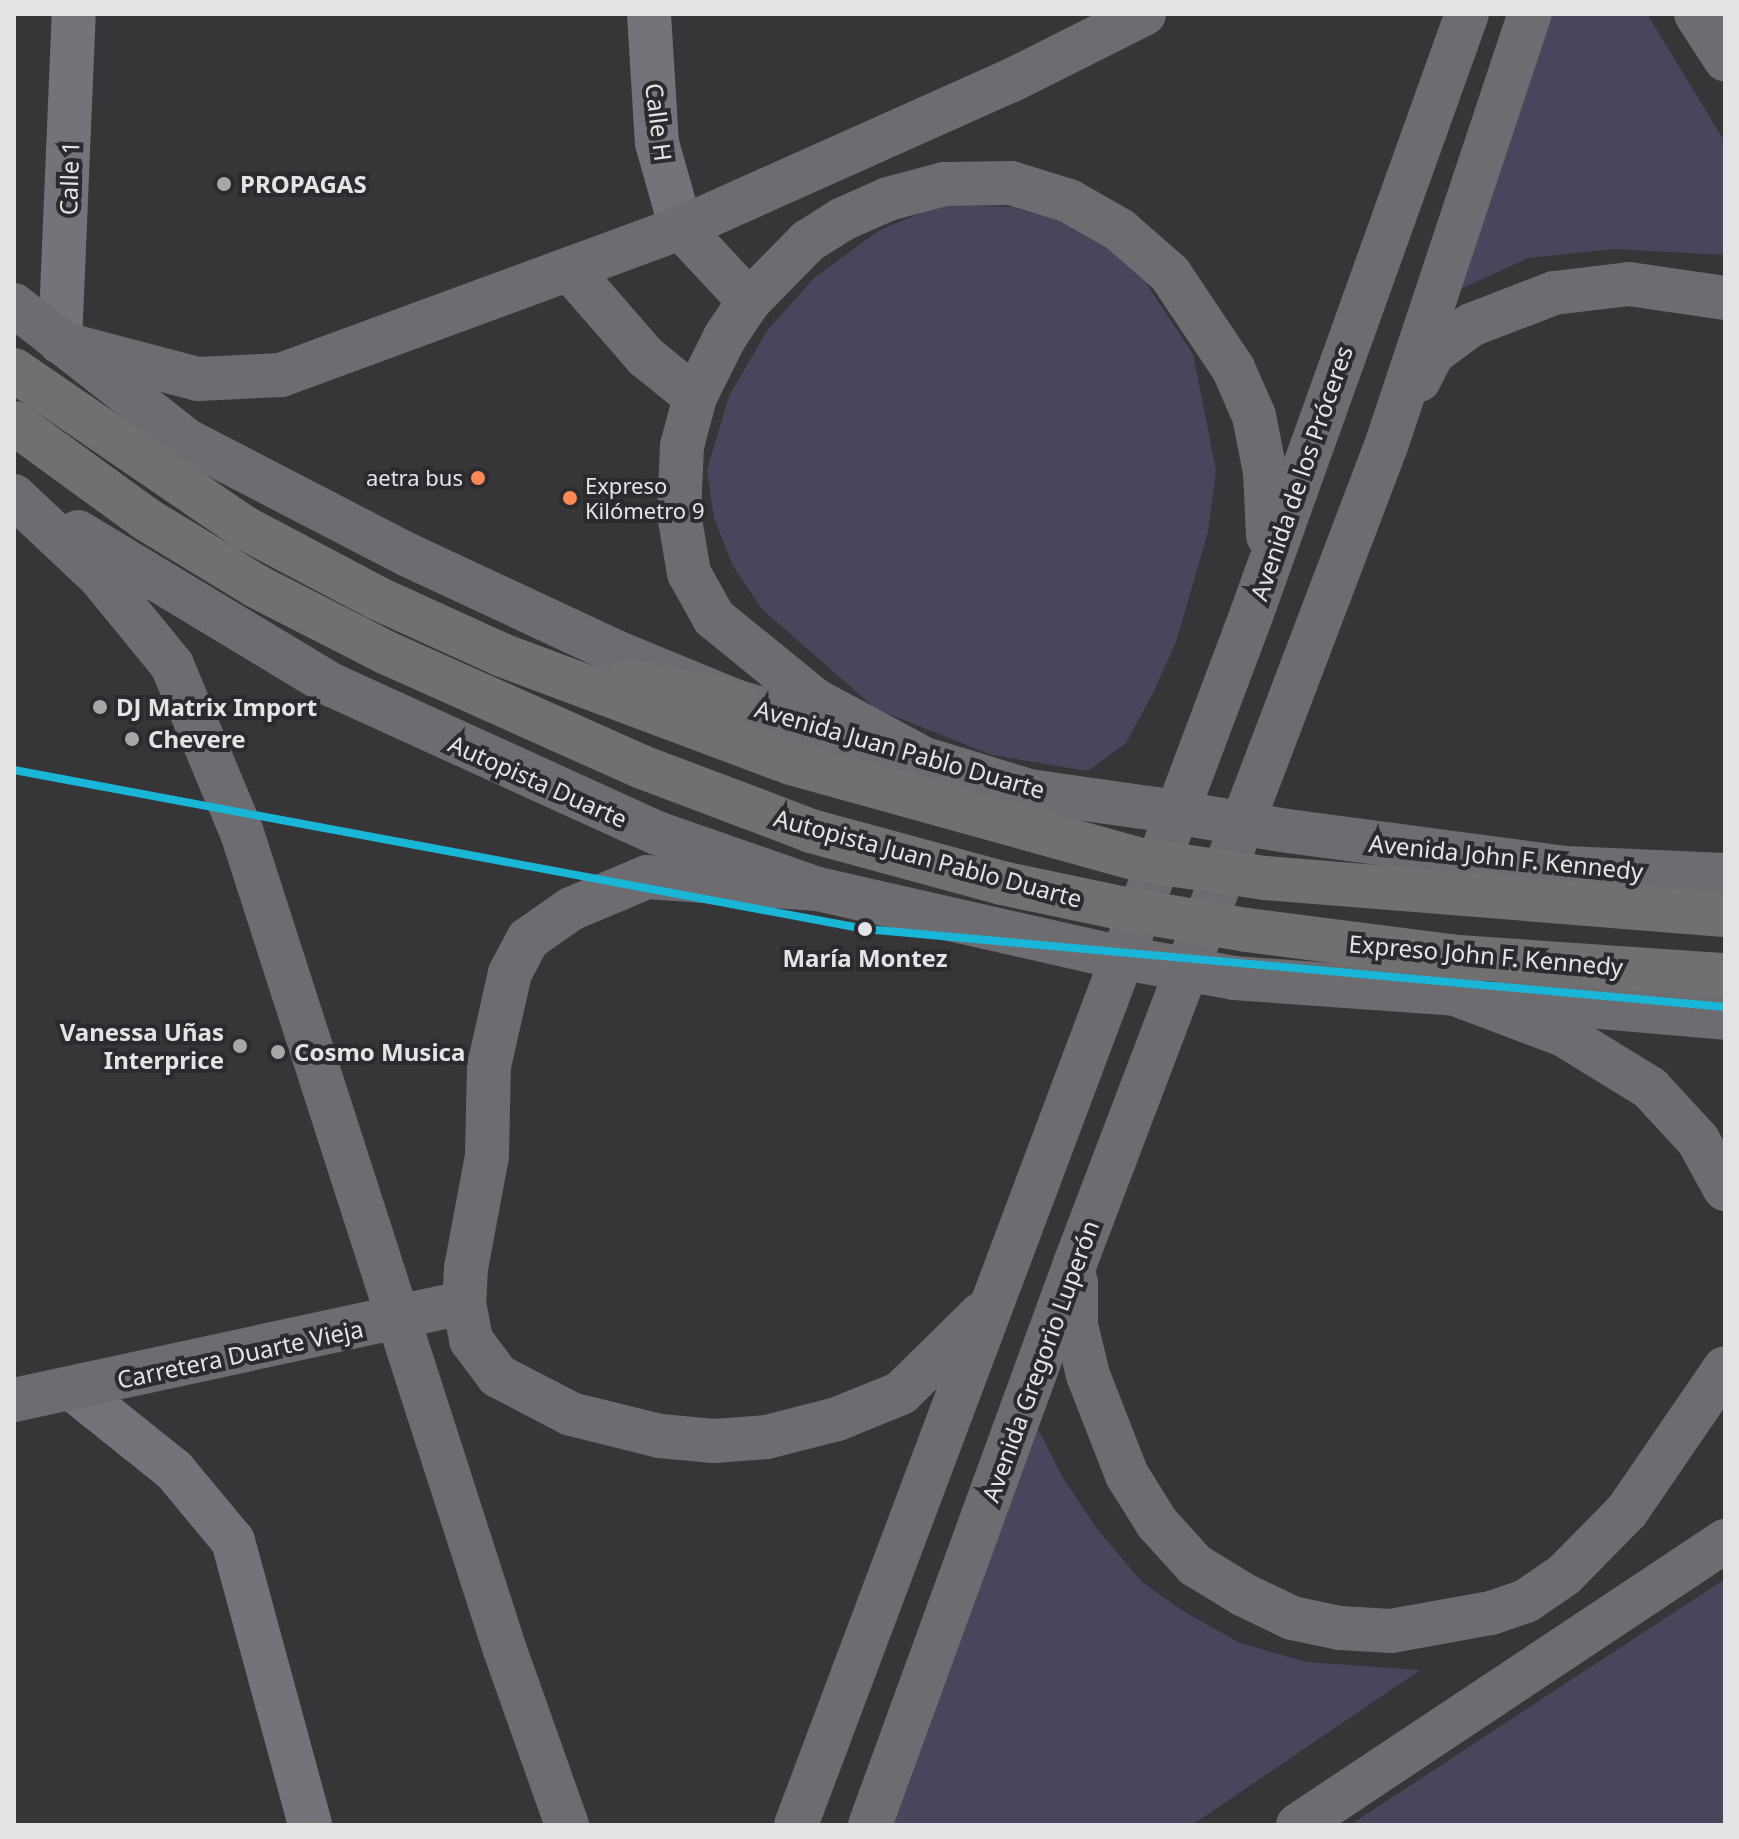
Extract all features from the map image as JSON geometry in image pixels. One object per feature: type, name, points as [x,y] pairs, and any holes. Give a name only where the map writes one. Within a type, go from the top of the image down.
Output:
[{"type":"highway","points":[[14,370],[245,528],[377,598],[502,655],[791,763],[1141,860],[1265,878],[1725,915]]},
{"type":"highway","name":"Autopista Juan Pablo Duarte","points":[[14,423],[146,519],[256,586],[486,698],[642,767],[811,831],[1002,883],[1122,932],[1247,930]]},
{"type":"highway","points":[[502,655],[735,701]]},
{"type":"highway","name":"Expreso John F. Kennedy","points":[[1247,930],[1458,957],[1725,975]]},
{"type":"main road","points":[[14,305],[60,342],[198,379],[281,375],[681,228],[1010,81],[1144,14]]},
{"type":"main road","name":"Avenida de los Próceres","points":[[1122,932],[1269,558],[1467,14]]},
{"type":"main road","points":[[1387,443],[1530,14]]},
{"type":"main road","points":[[1696,14],[1725,59]]},
{"type":"main road","points":[[919,756],[815,700],[714,618],[689,573],[679,514],[682,446],[695,397],[749,301],[808,241],[888,199],[944,184],[1011,183],[1069,201],[1120,230],[1170,274],[1233,368],[1254,416],[1265,472],[1269,558]]},
{"type":"main road","points":[[681,228],[749,301]]},
{"type":"main road","points":[[570,270],[646,357],[695,397]]},
{"type":"main road","points":[[1387,443],[1433,353],[1471,325],[1517,304],[1554,293],[1629,284],[1725,298]]},
{"type":"main road","name":"Avenida Juan Pablo Duarte","points":[[60,342],[186,440],[408,555],[616,652],[735,701],[1029,791],[1288,831]]},
{"type":"main road","name":"Avenida Gregorio Luperón","points":[[870,1825],[1076,1261],[1387,443]]},
{"type":"main road","points":[[14,495],[100,577],[172,665],[257,869],[400,1320],[567,1825]]},
{"type":"main road","name":"Autopista Duarte","points":[[14,495],[332,685],[422,730],[657,833],[818,889],[1122,932]]},
{"type":"main road","name":"Avenida John F. Kennedy","points":[[1288,831],[1566,868],[1704,874],[1725,865]]},
{"type":"main road","points":[[818,889],[647,877],[571,909],[528,939],[510,973],[489,1066],[487,1156],[464,1303],[471,1340],[498,1376],[571,1414],[660,1436],[714,1441],[792,1431],[901,1393],[999,1295]]},
{"type":"main road","points":[[796,1825],[999,1295],[1122,932],[1234,978],[1725,1018]]},
{"type":"main road","points":[[1455,994],[1564,1035],[1650,1088],[1698,1140],[1725,1189]]},
{"type":"main road","points":[[1076,1261],[1076,1325],[1088,1375],[1127,1475],[1157,1523],[1195,1565],[1244,1595],[1292,1618],[1340,1628],[1391,1631],[1491,1613],[1526,1601],[1564,1575],[1627,1511],[1725,1368]]},
{"type":"main road","name":"Carretera Duarte Vieja","points":[[14,1400],[400,1320],[464,1303]]},
{"type":"main road","points":[[1298,1825],[1725,1541]]},
{"type":"street","name":"Calle 1","points":[[60,342],[74,14]]},
{"type":"street","name":"Calle H","points":[[649,14],[657,143],[681,228]]},
{"type":"street","points":[[74,1390],[174,1470],[233,1541],[310,1825]]},
{"type":"shaded area","points":[[1552,14],[1647,14],[1725,142],[1725,255],[1615,249],[1528,258],[1456,291]]},
{"type":"shaded area","points":[[940,205],[1013,207],[1082,228],[1138,271],[1193,354],[1216,471],[1208,532],[1176,642],[1153,693],[1126,743],[1088,771],[992,755],[876,709],[762,609],[733,566],[714,518],[707,470],[729,396],[767,331],[815,277],[880,230]]},
{"type":"shaded area","points":[[1034,1421],[1063,1478],[1097,1529],[1142,1582],[1183,1611],[1240,1643],[1306,1662],[1420,1670],[1192,1825],[882,1825]]},
{"type":"shaded area","points":[[1725,1579],[1725,1825],[1350,1825]]},
{"type":"transit line","points":[[14,770],[865,929],[1725,1007]]},
{"type":"place","name":"PROPAGAS","points":[[224,184]]},
{"type":"place","name":"aetra bus","points":[[478,478]]},
{"type":"place","name":"Expreso Kilómetro 9","points":[[570,498]]},
{"type":"place","name":"DJ Matrix Import","points":[[100,707]]},
{"type":"place","name":"Chevere","points":[[132,739]]},
{"type":"place","name":"María Montez","points":[[865,929]]},
{"type":"place","name":"Vanessa Uñas Interprice","points":[[240,1046]]},
{"type":"place","name":"Cosmo Musica","points":[[278,1052]]}]
